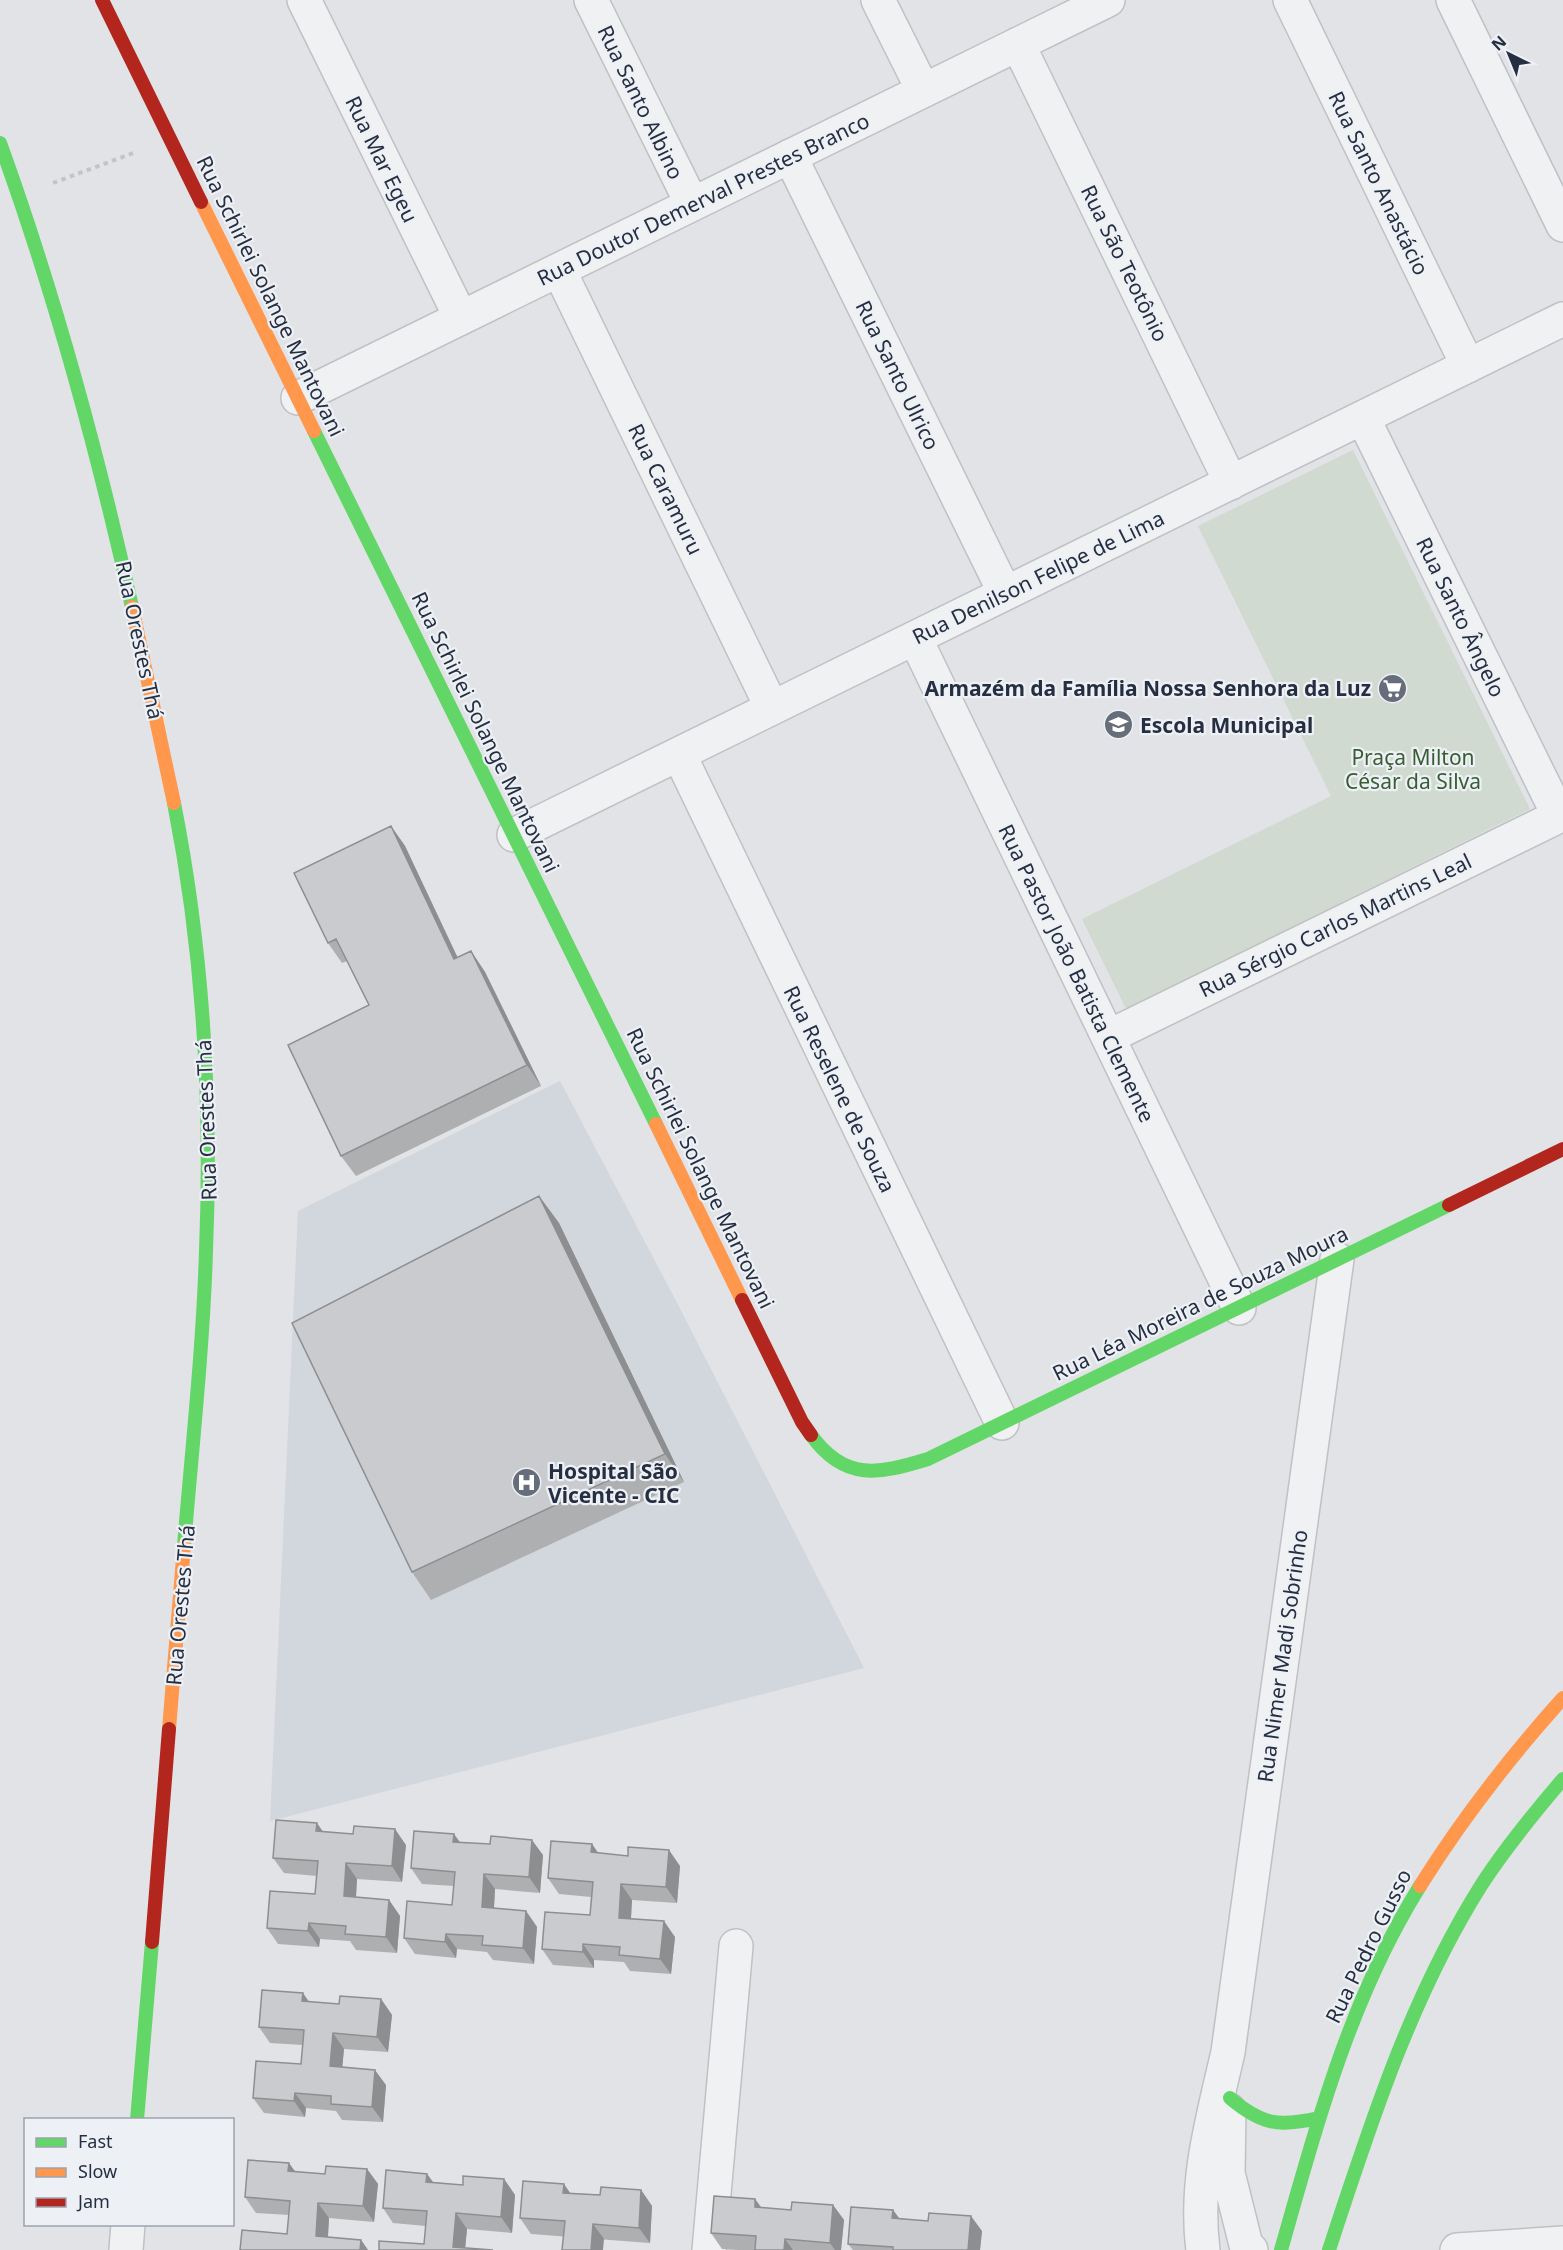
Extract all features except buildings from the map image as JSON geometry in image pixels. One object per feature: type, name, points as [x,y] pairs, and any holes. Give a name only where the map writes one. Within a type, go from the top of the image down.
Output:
[{"type":"street","name":"Rua Schirlei Solange Mantovani","points":[[102,0],[802,1422],[830,1458],[849,1470]]},
{"type":"street","name":"Rua Mar Egeu","points":[[304,0],[461,318]]},
{"type":"street","name":"Rua Santo Albino","points":[[591,0],[692,204]]},
{"type":"street","points":[[878,0],[923,90]]},
{"type":"street","name":"Rua Doutor Demerval Prestes Branco","points":[[298,398],[1108,0]]},
{"type":"street","name":"Rua Santo Anastácio","points":[[1290,0],[1468,366]]},
{"type":"street","points":[[1453,0],[1563,225]]},
{"type":"street","name":"Rua São Teotônio","points":[[1018,44],[1231,483]]},
{"type":"street","name":"Rua Orestes Thá","points":[[0,143],[31,224],[76,373],[120,553],[187,876],[201,987],[208,1095],[210,1198],[204,1303],[137,2118]]},
{"type":"street","name":"Rua Santo Ulrico","points":[[790,156],[1005,593]]},
{"type":"street","name":"Rua Caramuru","points":[[559,270],[772,708]]},
{"type":"street","name":"Rua Denilson Felipe de Lima","points":[[514,835],[1563,319]]},
{"type":"street","name":"Rua Santo Ângelo","points":[[1363,418],[1561,815]]},
{"type":"street","name":"Rua Pastor João Batista Clemente","points":[[915,638],[1239,1308]]},
{"type":"street","name":"Rua Reselene de Souza","points":[[679,754],[1002,1423]]},
{"type":"street","name":"Rua Sérgio Carlos Martins Leal","points":[[1108,1037],[1561,815]]},
{"type":"street","name":"Rua Léa Moreira de Souza Moura","points":[[849,1470],[870,1472],[899,1468],[928,1460],[1563,1149]]},
{"type":"street","name":"Rua Nimer Madi Sobrinho","points":[[1203,2250],[1200,2226],[1204,2157],[1228,2052],[1337,1259]]},
{"type":"street","name":"Rua Pedro Gusso","points":[[1281,2250],[1319,2118],[1350,2025],[1401,1916],[1436,1858],[1480,1793],[1563,1698]]},
{"type":"street","points":[[1329,2250],[1393,2059],[1425,1986],[1462,1916],[1504,1850],[1563,1779]]},
{"type":"street","points":[[709,2250],[736,1946]]},
{"type":"street","name":"Rua Nimer Madi Sobrinho","points":[[1228,2052],[1230,2098],[1228,2174],[1234,2206],[1246,2245],[1251,2250]]},
{"type":"street","points":[[1230,2098],[1250,2116],[1271,2124],[1291,2125],[1319,2118]]},
{"type":"street","points":[[126,2250],[129,2226]]},
{"type":"street","points":[[1457,2250],[1563,2243]]},
{"type":"path","points":[[51,184],[138,151]]},
{"type":"shaded area","name":"Hospital São Vicente - CIC","points":[[560,1081],[674,1297],[864,1668],[270,1821],[298,1211]]},
{"type":"green space","name":"Praça Milton César da Silva","points":[[1353,450],[1530,809],[1126,1009],[1082,919],[1331,796],[1198,526]]},
{"type":"traffic: fast","points":[[0,143],[39,257],[74,373],[132,607]]},
{"type":"traffic: fast","points":[[314,431],[656,1124]]},
{"type":"traffic: fast","points":[[174,803],[184,858],[198,970],[208,1138],[208,1195],[202,1325],[184,1546]]},
{"type":"traffic: fast","points":[[811,1435],[837,1461],[864,1470],[894,1468],[928,1459],[1449,1205]]},
{"type":"traffic: fast","points":[[1329,2250],[1394,2062],[1434,1971],[1491,1870],[1563,1779]]},
{"type":"traffic: fast","points":[[1281,2250],[1322,2109],[1355,2017],[1395,1929],[1420,1886]]},
{"type":"traffic: fast","points":[[137,2118],[152,1942]]},
{"type":"traffic: fast","points":[[1230,2098],[1252,2114],[1272,2122],[1282,2123],[1319,2118]]},
{"type":"traffic: slow","points":[[201,202],[314,431]]},
{"type":"traffic: slow","points":[[132,607],[174,803]]},
{"type":"traffic: slow","points":[[656,1124],[742,1300]]},
{"type":"traffic: slow","points":[[169,1729],[184,1546]]},
{"type":"traffic: slow","points":[[1420,1886],[1487,1789],[1563,1698]]},
{"type":"traffic: jam","points":[[102,0],[201,202]]},
{"type":"traffic: jam","points":[[1449,1205],[1563,1149]]},
{"type":"traffic: jam","points":[[742,1300],[802,1422],[811,1435]]},
{"type":"traffic: jam","points":[[152,1942],[169,1729]]},
{"type":"place","name":"Armazém da Família Nossa Senhora da Luz","points":[[1392,688]]},
{"type":"place","name":"Escola Municipal","points":[[1119,725]]},
{"type":"place","name":"Hospital São Vicente - CIC","points":[[527,1483]]}]
